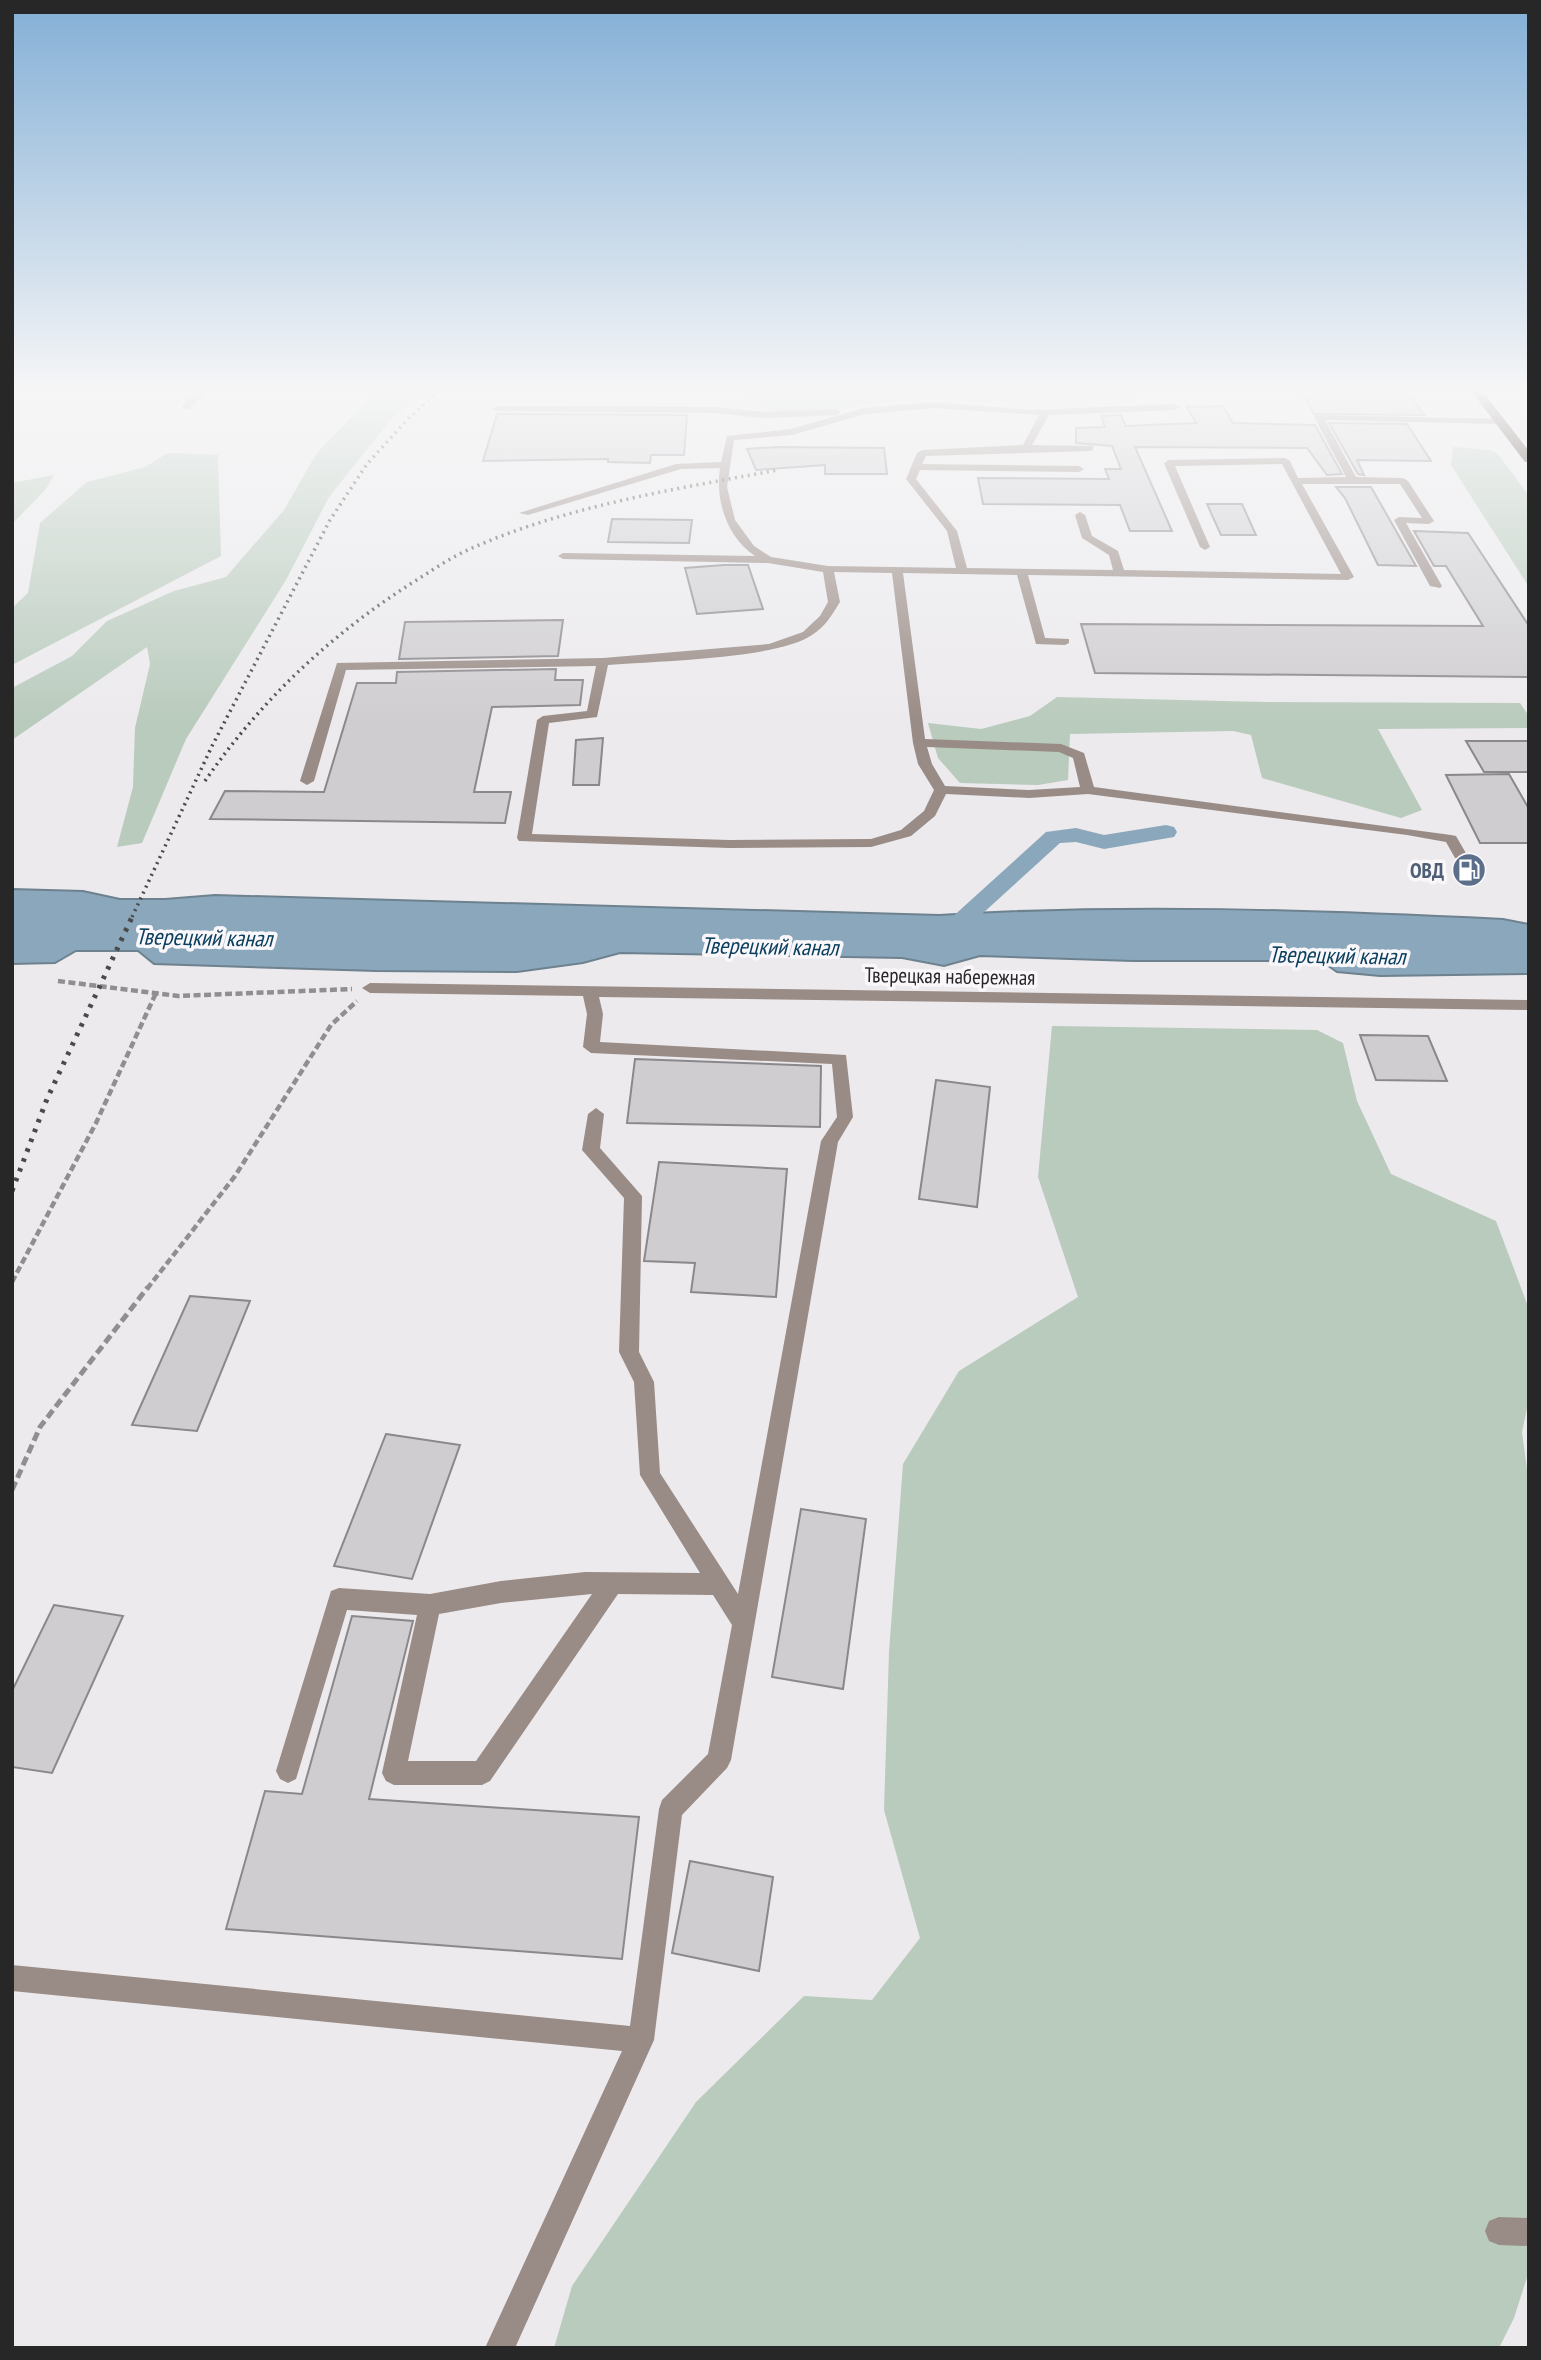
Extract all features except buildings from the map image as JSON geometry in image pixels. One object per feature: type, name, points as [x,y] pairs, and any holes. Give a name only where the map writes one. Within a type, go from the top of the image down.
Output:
[{"type":"street","points":[[524,513],[560,502]]},
{"type":"street","points":[[726,502],[730,520],[750,548],[768,559]]},
{"type":"street","points":[[929,502],[952,531],[962,570]]},
{"type":"street","points":[[1186,502],[1205,547]]},
{"type":"street","points":[[563,556],[768,559],[828,569],[1348,577],[1307,502]]},
{"type":"street","points":[[1417,502],[1430,521],[1399,520],[1436,586]]},
{"type":"street","points":[[1080,515],[1087,538],[1114,553],[1119,573]]},
{"type":"street","points":[[307,781],[341,666],[603,663],[771,647],[807,634],[825,618],[834,602],[828,569]]},
{"type":"street","points":[[897,569],[919,743],[925,764],[941,790]]},
{"type":"street","points":[[1021,570],[1040,642],[1065,641]]},
{"type":"street","points":[[603,663],[593,715],[543,720],[524,838],[729,844],[871,843],[906,833],[930,813],[941,790]]},
{"type":"street","points":[[919,743],[1061,748],[1079,756],[1087,790]]},
{"type":"street","points":[[941,790],[1029,794],[1087,790],[1407,831],[1451,839],[1460,855]]},
{"type":"street","name":"Тверецкая набережная","points":[[370,988],[1529,1005]]},
{"type":"street","points":[[500,2348],[641,2040],[671,1809],[719,1760],[830,1142],[845,1117],[840,1059],[591,1047],[595,1014],[590,991]]},
{"type":"street","points":[[596,1114],[591,1150],[633,1196],[629,1352],[644,1381],[650,1475],[744,1624]]},
{"type":"street","points":[[288,1771],[339,1599],[430,1605],[513,1591],[585,1583],[719,1584]]},
{"type":"street","points":[[430,1605],[394,1773],[482,1773],[612,1584]]},
{"type":"street","points":[[12,1978],[641,2040]]},
{"type":"street","points":[[1499,2231],[1529,2232]]},
{"type":"path","points":[[58,981],[178,996],[370,988]]},
{"type":"path","points":[[12,1490],[40,1427],[235,1176],[331,1025],[370,988]]},
{"type":"path","points":[[12,1282],[96,1123],[156,993]]},
{"type":"green space","points":[[12,502],[33,502],[12,524]]},
{"type":"green space","points":[[64,502],[219,502],[221,556],[12,665],[12,608],[28,593],[40,523]]},
{"type":"green space","points":[[289,502],[326,502],[286,580],[186,739],[142,843],[117,847],[133,787],[135,728],[150,664],[147,647],[12,740],[12,688],[72,656],[107,621],[174,591],[226,577]]},
{"type":"green space","points":[[1475,502],[1529,502],[1529,587]]},
{"type":"green space","points":[[1057,697],[1265,702],[1520,703],[1529,716],[1529,728],[1378,729],[1422,810],[1401,818],[1262,778],[1251,735],[1233,731],[1070,734],[1068,780],[1038,785],[960,783],[938,758],[928,723],[981,729],[1030,716]]},
{"type":"green space","points":[[1052,1026],[1317,1030],[1343,1043],[1357,1101],[1391,1174],[1496,1221],[1529,1309],[1529,1399],[1522,1432],[1529,1484],[1529,2271],[1514,2318],[1499,2348],[554,2348],[572,2286],[696,2102],[804,1996],[872,2000],[920,1938],[884,1810],[889,1652],[903,1464],[959,1371],[1078,1297],[1038,1177]]},
{"type":"water","name":"Тверецкий канал","points":[[12,889],[83,891],[120,899],[215,895],[939,915],[1080,909],[1221,909],[1503,919],[1529,924],[1529,974],[1380,976],[1337,972],[1321,961],[1133,961],[980,956],[944,966],[902,958],[620,953],[583,963],[517,972],[376,971],[154,964],[138,951],[76,951],[55,963],[12,964]]},
{"type":"waterway","points":[[940,939],[1054,837],[1076,835],[1104,842],[1166,832]]},
{"type":"railway","points":[[132,917],[212,746],[342,502]]},
{"type":"railway","points":[[205,781],[274,696],[326,646],[384,601],[470,549],[544,521],[613,502]]},
{"type":"railway","points":[[12,1191],[47,1099],[133,915]]},
{"type":"place","name":"ОВД","points":[[1469,870]]}]
